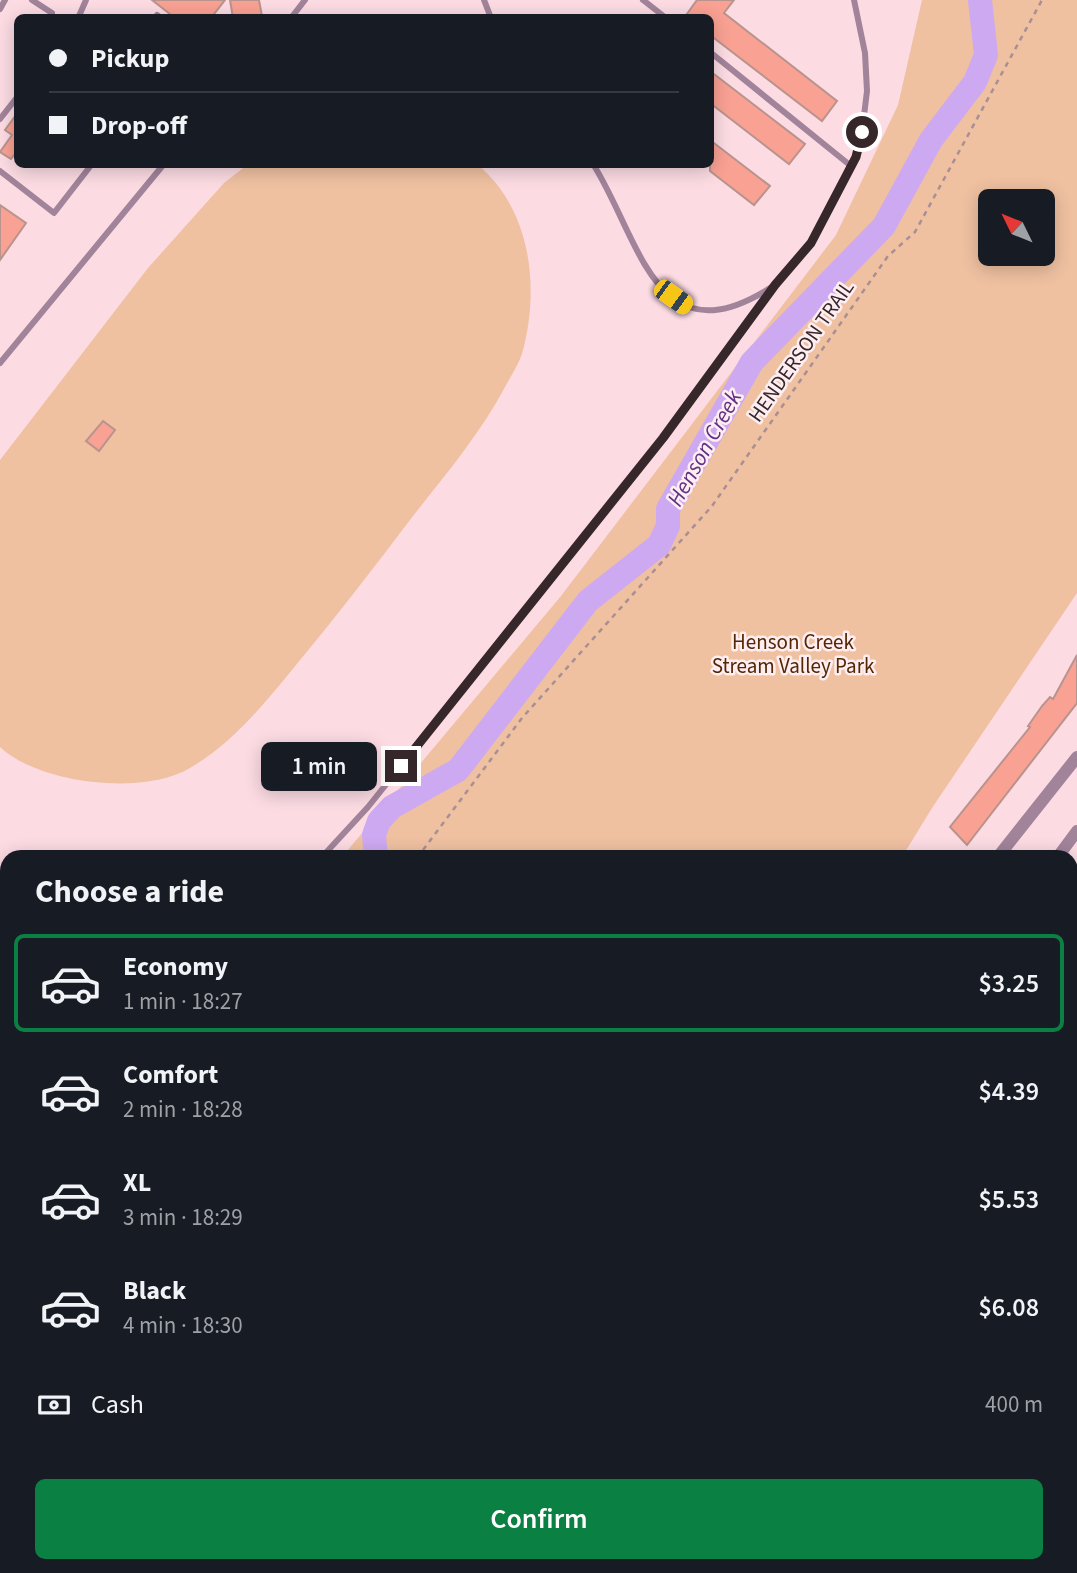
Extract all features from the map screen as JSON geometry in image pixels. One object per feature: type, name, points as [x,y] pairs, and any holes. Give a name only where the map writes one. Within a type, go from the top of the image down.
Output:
[{"type":"street","points":[[1004,850],[1077,757]]},
{"type":"street","points":[[1063,850],[1077,831]]},
{"type":"lane","points":[[0,9],[5,0]]},
{"type":"lane","points":[[32,0],[52,13]]},
{"type":"lane","points":[[294,14],[305,0]]},
{"type":"lane","points":[[643,0],[661,14]]},
{"type":"lane","points":[[329,850],[369,807],[663,438],[775,285],[811,243],[851,166],[862,132],[867,91],[865,53],[853,0]]},
{"type":"lane","points":[[714,55],[851,166]]},
{"type":"lane","points":[[0,119],[14,101]]},
{"type":"lane","points":[[0,171],[54,213],[89,168]]},
{"type":"lane","points":[[0,363],[161,168]]},
{"type":"lane","points":[[595,168],[625,223],[637,255],[649,272],[685,307],[698,312],[715,311],[755,297],[775,285]]},
{"type":"path","name":"HENDERSON TRAIL","points":[[423,850],[522,718],[712,506],[888,256],[915,232],[1042,0]]},
{"type":"green space","name":"Henson Creek Stream Valley Park","points":[[922,0],[1077,0],[1077,593],[906,850],[348,850],[561,596],[836,235],[898,105]]},
{"type":"green space","points":[[243,168],[481,168],[496,183],[510,205],[527,252],[530,304],[522,354],[495,404],[450,469],[284,679],[260,708],[220,747],[190,768],[170,777],[146,782],[92,782],[40,770],[17,760],[0,747],[0,460],[148,268],[224,183]]},
{"type":"building","points":[[152,0],[225,0],[214,14],[170,14]]},
{"type":"building","points":[[230,0],[259,0],[262,14],[232,14]]},
{"type":"building","points":[[697,0],[734,0],[724,13],[837,101],[822,121],[714,38],[714,14],[687,14]]},
{"type":"building","points":[[714,74],[805,144],[789,164],[714,106]]},
{"type":"building","points":[[14,118],[14,155],[11,159],[0,152],[12,135],[5,130]]},
{"type":"building","points":[[714,143],[770,186],[754,205],[710,171],[710,168],[714,168]]},
{"type":"building","points":[[0,205],[26,223],[0,260]]},
{"type":"building","points":[[103,421],[115,430],[99,451],[86,441]]},
{"type":"building","points":[[1077,655],[1077,703],[967,845],[950,827],[1030,727],[1028,726],[1042,706],[1050,697],[1053,699]]},
{"type":"waterway","name":"Henson Creek","points":[[375,850],[374,835],[379,821],[392,807],[458,770],[588,601],[659,545],[668,526],[668,509],[752,362],[884,226],[931,140],[975,82],[986,55],[980,0]]},
{"type":"route","points":[[401,766],[663,438],[775,285],[811,243],[856,157],[862,132]]}]
